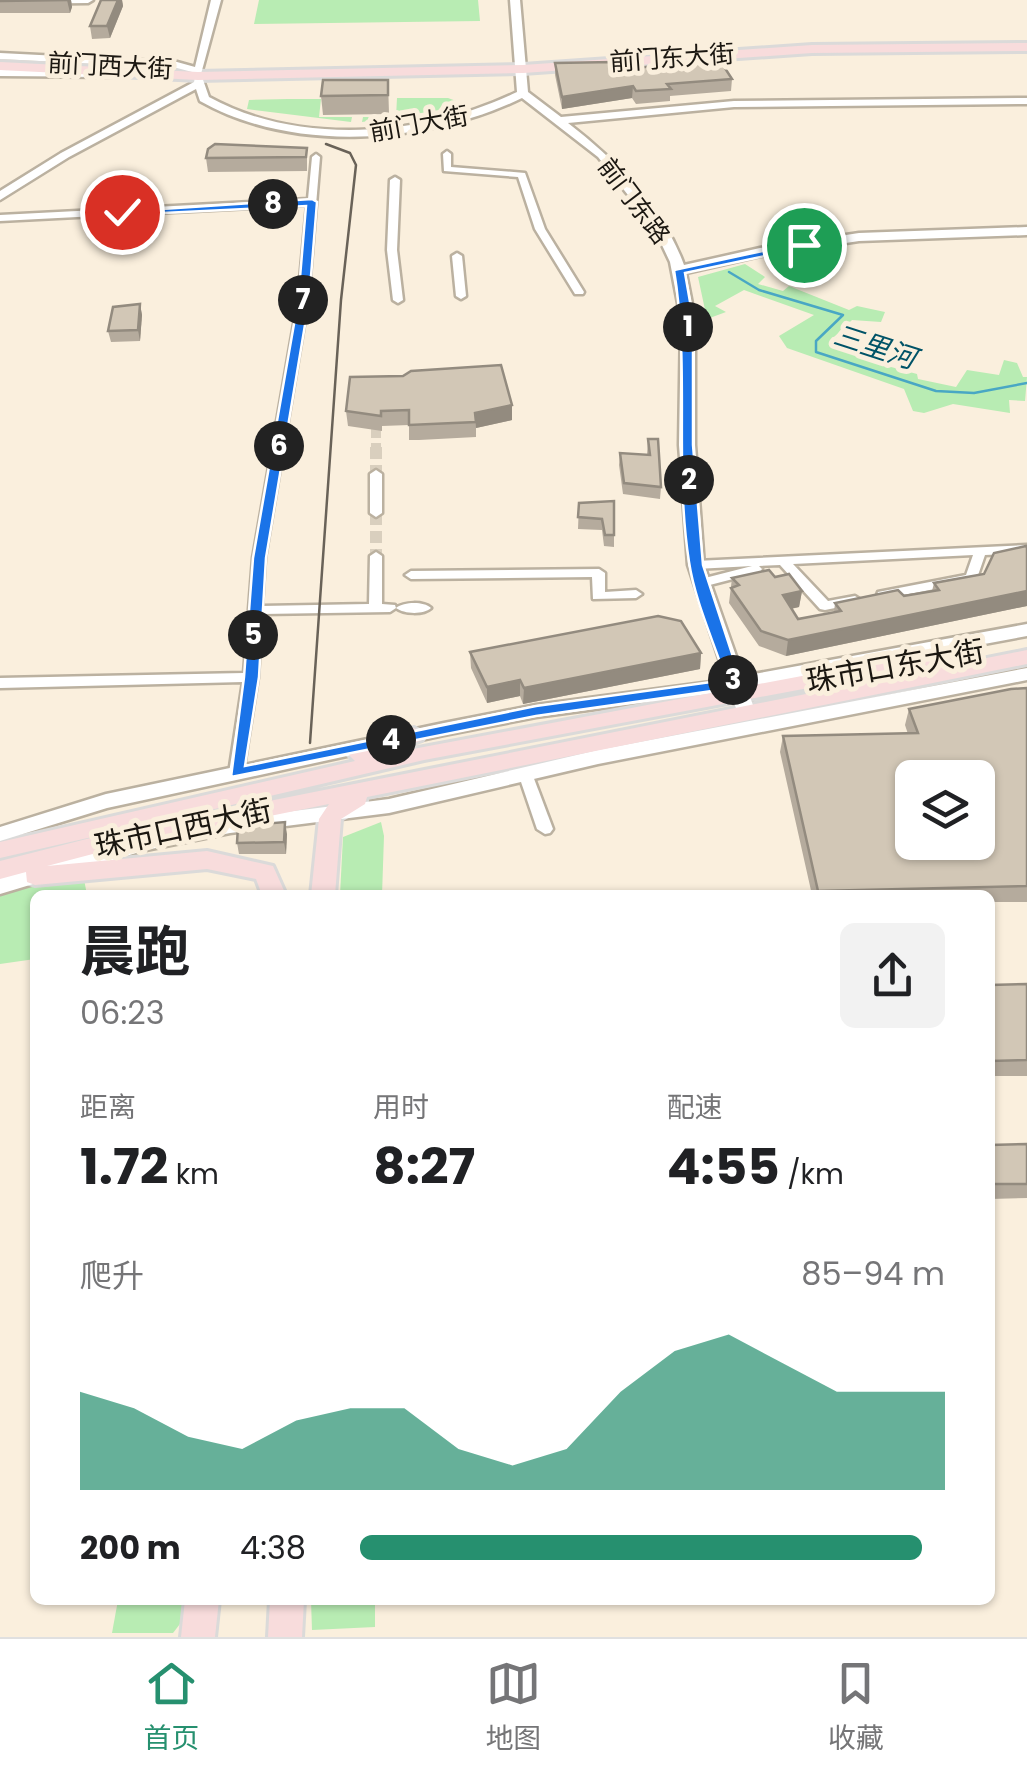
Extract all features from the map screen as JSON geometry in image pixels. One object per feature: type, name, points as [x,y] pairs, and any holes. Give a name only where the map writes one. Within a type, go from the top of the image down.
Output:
[{"type":"main road","name":"前门东大街","points":[[198,77],[523,67],[812,49],[1027,44]]},
{"type":"main road","name":"前门西大街","points":[[0,64],[114,64],[198,77]]},
{"type":"main road","name":"前门西大街","points":[[0,64],[198,77]]},
{"type":"main road","name":"珠市口东大街","points":[[799,693],[1027,643]]},
{"type":"main road","name":"珠市口东大街","points":[[292,782],[740,697],[799,693],[1027,657]]},
{"type":"main road","points":[[613,719],[681,694]]},
{"type":"main road","name":"珠市口东大街","points":[[367,791],[503,761],[740,697]]},
{"type":"main road","points":[[292,782],[414,735]]},
{"type":"main road","points":[[503,761],[598,756]]},
{"type":"main road","name":"珠市口西大街","points":[[0,850],[292,782]]},
{"type":"main road","points":[[323,890],[326,839],[334,812],[367,791]]},
{"type":"main road","name":"珠市口西大街","points":[[0,870],[127,837],[367,791]]},
{"type":"main road","points":[[0,842],[50,837]]},
{"type":"main road","points":[[35,876],[127,837]]},
{"type":"main road","points":[[0,882],[207,860],[264,872],[272,890]]},
{"type":"main road","points":[[198,1637],[201,1605]]},
{"type":"main road","points":[[285,1637],[287,1605]]},
{"type":"street","points":[[0,1],[88,0]]},
{"type":"street","points":[[0,196],[198,77],[216,0]]},
{"type":"street","points":[[515,0],[524,93]]},
{"type":"street","name":"前门大街","points":[[198,77],[204,100],[212,106],[264,122],[359,134],[486,112],[524,93]]},
{"type":"street","name":"前门东路","points":[[524,93],[602,156],[628,185],[660,227],[680,270],[688,319],[688,461],[699,574],[740,697]]},
{"type":"street","points":[[557,121],[653,106],[741,101],[1027,101]]},
{"type":"street","points":[[448,154],[447,169],[522,175],[540,229],[579,292]]},
{"type":"street","points":[[236,773],[252,677],[254,610],[312,230],[316,157]]},
{"type":"street","points":[[395,180],[392,250],[398,300]]},
{"type":"street","points":[[0,218],[312,202]]},
{"type":"street","points":[[680,270],[760,252],[859,237],[1027,231]]},
{"type":"street","points":[[457,256],[462,296]]},
{"type":"street","points":[[376,474],[376,513]]},
{"type":"street","points":[[699,574],[784,562],[1027,549]]},
{"type":"street","points":[[784,562],[825,606],[971,578],[980,552]]},
{"type":"street","points":[[376,556],[390,608]]},
{"type":"street","points":[[411,575],[599,573],[598,596],[636,594]]},
{"type":"street","points":[[254,610],[424,608]]},
{"type":"street","name":"珠市口东大街","points":[[316,755],[536,711],[681,694],[740,697],[1027,630]]},
{"type":"street","name":"珠市口东大街","points":[[334,812],[389,806],[598,756],[1027,674]]},
{"type":"street","points":[[0,683],[252,677]]},
{"type":"street","name":"珠市口西大街","points":[[0,834],[106,801],[316,755]]},
{"type":"street","points":[[526,776],[545,828]]},
{"type":"street","name":"珠市口西大街","points":[[35,876],[146,843],[230,826],[334,812]]},
{"type":"green space","points":[[259,0],[478,0],[480,21],[254,24]]},
{"type":"green space","points":[[397,98],[448,98],[470,106],[396,117]]},
{"type":"green space","points":[[321,99],[319,117],[352,117],[351,122],[247,109],[249,100]]},
{"type":"green space","points":[[363,117],[396,117],[362,122]]},
{"type":"green space","points":[[745,264],[765,277],[758,284],[783,291],[789,286],[849,310],[857,306],[885,312],[881,322],[852,320],[834,337],[885,351],[880,364],[917,374],[918,379],[956,387],[967,370],[999,375],[1004,360],[1017,363],[1023,377],[1027,377],[1025,401],[1009,400],[1010,413],[953,404],[924,413],[913,411],[904,389],[787,348],[779,336],[814,315],[744,290],[715,306],[726,312],[707,319],[698,277]]},
{"type":"green space","points":[[381,822],[382,890],[340,890],[343,837]]},
{"type":"green space","points":[[83,874],[86,890],[30,890],[30,960],[0,964],[0,893]]},
{"type":"green space","points":[[117,1605],[184,1605],[183,1620],[173,1633],[112,1633]]},
{"type":"green space","points":[[311,1605],[375,1605],[375,1627],[312,1630]]},
{"type":"building","points":[[101,0],[118,0],[107,26],[90,26]]},
{"type":"building","points":[[613,62],[615,69],[721,62],[732,79],[667,84],[671,89],[636,91],[633,86],[562,97],[555,63]]},
{"type":"building","points":[[323,80],[388,80],[388,95],[321,96]]},
{"type":"building","points":[[215,144],[307,148],[306,157],[206,158],[208,149]]},
{"type":"building","points":[[140,304],[138,330],[108,331],[113,307]]},
{"type":"building","points":[[501,365],[512,405],[475,413],[476,422],[409,425],[409,410],[381,411],[381,416],[346,411],[350,377],[403,376],[411,371]]},
{"type":"building","points":[[648,439],[658,439],[661,487],[624,483],[620,453],[650,455]]},
{"type":"building","points":[[614,501],[614,535],[605,535],[602,519],[578,517],[579,503]]},
{"type":"building","points":[[1026,546],[1027,591],[788,640],[761,631],[731,588],[739,585],[732,578],[769,570],[775,577],[789,574],[802,591],[783,595],[798,619],[841,611],[835,603],[898,590],[904,596],[939,590],[934,583],[984,574],[994,553]]},
{"type":"building","points":[[658,616],[681,621],[701,653],[524,688],[520,680],[487,687],[470,652]]},
{"type":"building","points":[[1027,688],[1027,886],[818,890],[783,736],[918,733],[909,709]]},
{"type":"building","points":[[285,822],[284,842],[237,843],[238,826]]},
{"type":"building","points":[[1027,984],[1027,1060],[995,1061],[995,985]]},
{"type":"building","points":[[1027,1144],[1027,1184],[995,1184],[995,1145]]},
{"type":"waterway","name":"三里河","points":[[729,272],[759,290],[843,315],[816,341],[816,352],[936,391],[974,393],[1027,383]]},
{"type":"tunnel","points":[[376,413],[376,474]]},
{"type":"tunnel","points":[[376,513],[376,556]]},
{"type":"tram line","points":[[310,743],[341,300],[356,165],[350,153],[326,144]]},
{"type":"route","points":[[122,212],[312,202],[303,301],[260,558],[252,677],[236,773],[536,711],[734,684],[696,565],[688,478],[688,319],[680,270],[804,245]]}]
